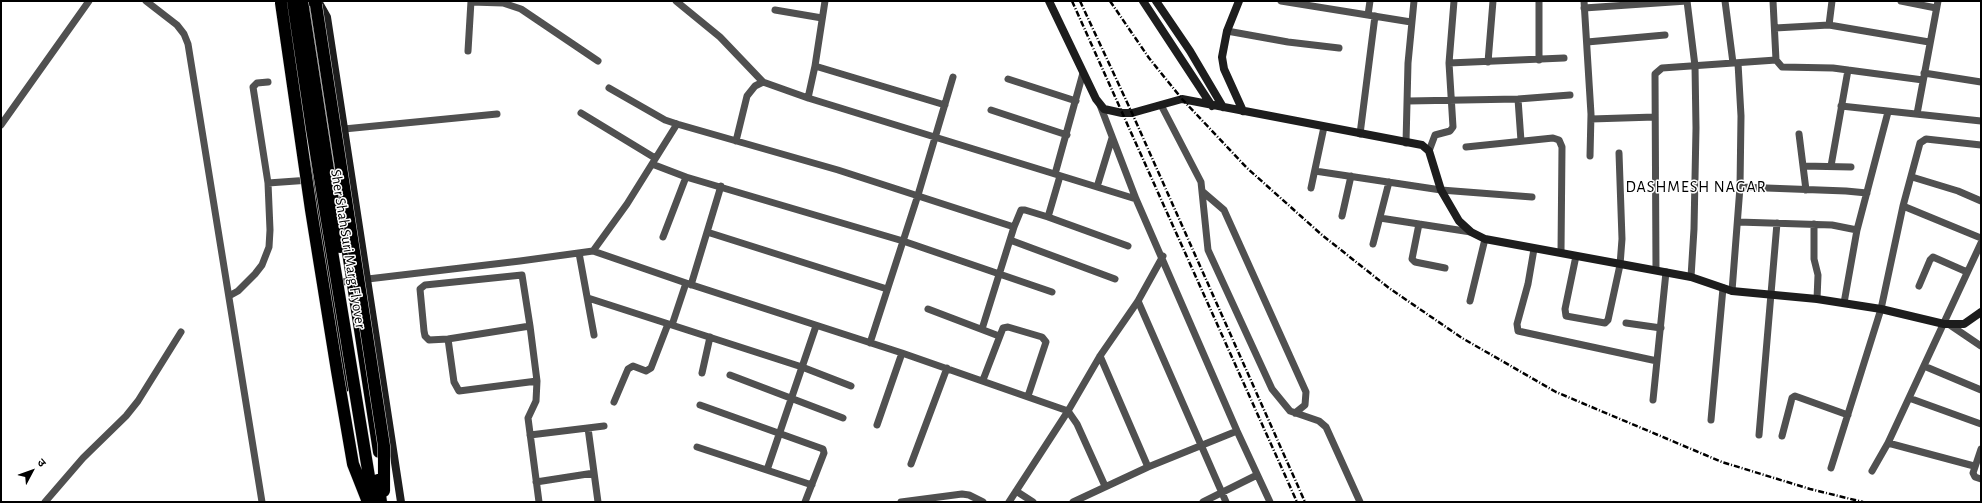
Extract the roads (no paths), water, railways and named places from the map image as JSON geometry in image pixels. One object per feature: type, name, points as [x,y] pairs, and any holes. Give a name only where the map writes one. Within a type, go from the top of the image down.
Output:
[{"type":"highway","name":"Sher Shah Suri Marg Flyover","points":[[285,1],[312,129],[373,502]]},
{"type":"highway","points":[[285,1],[364,502]]},
{"type":"highway","points":[[285,1],[311,210],[337,371],[353,464],[368,502]]},
{"type":"highway","name":"Sher Shah Suri Marg Flyover","points":[[302,1],[381,502]]},
{"type":"highway","points":[[315,2],[352,281],[386,502]]},
{"type":"highway","points":[[315,2],[384,446],[386,502]]},
{"type":"street","points":[[1,125],[89,1]]},
{"type":"street","points":[[146,1],[177,25],[184,34],[188,44],[262,502]]},
{"type":"street","points":[[468,51],[470,1],[503,3],[521,9],[598,61]]},
{"type":"street","points":[[676,1],[732,48],[763,82],[808,98],[1136,199]]},
{"type":"street","points":[[808,98],[816,66],[825,1]]},
{"type":"street","points":[[1049,1],[1083,73],[1100,104],[1136,199],[1163,256],[1237,431],[1270,502]]},
{"type":"street","points":[[1143,1],[1212,106]]},
{"type":"street","points":[[1156,1],[1190,51],[1223,107]]},
{"type":"street","points":[[1281,1],[1411,22]]},
{"type":"street","points":[[1360,134],[1371,16],[1370,1]]},
{"type":"street","points":[[1406,143],[1408,63],[1414,1]]},
{"type":"street","points":[[1429,151],[1435,135],[1453,129],[1449,63],[1454,1]]},
{"type":"street","points":[[1488,62],[1493,1]]},
{"type":"street","points":[[1539,1],[1540,60]]},
{"type":"street","points":[[1590,156],[1591,119],[1584,5],[1687,1],[1695,66],[1696,147],[1691,277]]},
{"type":"street","points":[[1725,1],[1735,63],[1741,116],[1740,187],[1732,291]]},
{"type":"street","points":[[1773,1],[1776,60],[1779,65],[1787,68],[1822,67],[1981,82]]},
{"type":"street","points":[[1829,24],[1832,1]]},
{"type":"street","points":[[1901,1],[1937,5],[1917,114]]},
{"type":"street","points":[[315,2],[327,17],[402,502]]},
{"type":"street","points":[[1237,2],[1227,31],[1222,65],[1243,111]]},
{"type":"street","points":[[775,10],[822,18]]},
{"type":"street","points":[[1775,28],[1829,24],[1929,42]]},
{"type":"street","points":[[1227,31],[1288,42],[1339,48]]},
{"type":"street","points":[[1587,42],[1665,35]]},
{"type":"street","points":[[1449,63],[1564,58]]},
{"type":"street","points":[[1656,270],[1655,74],[1662,68],[1776,60]]},
{"type":"street","points":[[816,66],[945,105]]},
{"type":"street","points":[[1831,166],[1848,70]]},
{"type":"street","points":[[1048,217],[1083,73]]},
{"type":"street","points":[[870,343],[918,195],[954,77]]},
{"type":"street","points":[[1008,79],[1076,101]]},
{"type":"street","points":[[229,296],[238,291],[256,274],[262,265],[269,247],[270,218],[268,183],[253,87],[257,83],[268,82]]},
{"type":"street","points":[[736,141],[748,96],[755,86],[763,82]]},
{"type":"street","points":[[609,88],[666,120],[677,124],[918,195],[1014,227]]},
{"type":"street","points":[[1408,101],[1518,99],[1570,94]]},
{"type":"street","points":[[1100,104],[1108,110],[1122,113],[1182,99],[1212,106],[1422,145],[1429,151],[1441,190],[1459,221],[1471,232],[1485,239],[1691,277],[1732,291],[1844,303],[1882,309],[1947,324],[1964,324],[1981,312]]},
{"type":"street","points":[[1518,99],[1522,141]]},
{"type":"street","points":[[1161,105],[1196,170],[1203,192],[1205,235],[1208,250],[1272,389],[1286,408],[1295,413],[1319,421],[1326,427],[1360,502]]},
{"type":"street","points":[[1841,106],[1981,121]]},
{"type":"street","points":[[991,110],[1067,135]]},
{"type":"street","points":[[1844,303],[1857,230],[1888,112]]},
{"type":"street","points":[[344,129],[497,114]]},
{"type":"street","points":[[581,114],[654,161],[686,177],[721,186],[903,241],[1052,292]]},
{"type":"street","points":[[1591,119],[1655,116]]},
{"type":"street","points":[[593,251],[627,204],[677,124]]},
{"type":"street","points":[[1311,188],[1324,127]]},
{"type":"street","points":[[1798,134],[1806,190]]},
{"type":"street","points":[[1097,187],[1112,138]]},
{"type":"street","points":[[1466,147],[1553,138],[1559,140],[1561,143],[1561,252]]},
{"type":"street","points":[[1831,468],[1882,309],[1903,206],[1922,141],[1926,139],[1981,145]]},
{"type":"street","points":[[1576,256],[1565,309],[1568,317],[1602,323],[1607,322],[1620,265],[1623,228],[1619,154]]},
{"type":"street","points":[[1803,166],[1850,167]]},
{"type":"street","points":[[1315,171],[1441,190],[1532,197]]},
{"type":"street","points":[[1342,216],[1351,176]]},
{"type":"street","points":[[663,237],[686,177]]},
{"type":"street","points":[[1912,177],[1958,191],[1981,201]]},
{"type":"street","points":[[268,183],[314,180]]},
{"type":"street","points":[[1373,244],[1389,182]]},
{"type":"street","points":[[614,402],[628,369],[632,366],[646,371],[651,368],[688,284],[707,232],[721,186]]},
{"type":"street","points":[[1740,187],[1867,193]]},
{"type":"street","points":[[1203,192],[1224,210],[1306,392],[1305,405],[1295,413]]},
{"type":"street","points":[[1903,206],[1981,238]]},
{"type":"street","points":[[982,330],[1019,212],[1023,210],[1048,217],[1128,246]]},
{"type":"street","points":[[1380,218],[1471,232]]},
{"type":"street","points":[[1738,222],[1814,224],[1839,226],[1857,230]]},
{"type":"street","points":[[1759,434],[1772,296],[1777,223]]},
{"type":"street","points":[[1419,224],[1412,259],[1415,262],[1445,268]]},
{"type":"street","points":[[1814,224],[1814,259],[1818,275],[1817,299]]},
{"type":"street","points":[[707,232],[887,289]]},
{"type":"street","points":[[1470,301],[1485,239]]},
{"type":"street","points":[[1010,240],[1115,279]]},
{"type":"street","points":[[1872,471],[1888,443],[1924,366],[1947,324],[1967,272],[1981,242]]},
{"type":"street","points":[[1534,249],[1528,284],[1517,324],[1518,331],[1658,361]]},
{"type":"street","points":[[330,284],[593,251],[688,284],[983,380],[1068,412],[1076,424],[1105,486]]},
{"type":"street","points":[[579,253],[594,335]]},
{"type":"street","points":[[1009,502],[1068,412],[1100,356],[1138,300],[1163,256]]},
{"type":"street","points":[[1919,286],[1930,260],[1934,257],[1967,272]]},
{"type":"street","points":[[520,261],[537,381],[537,398],[528,418],[539,502]]},
{"type":"street","points":[[1653,400],[1666,272]]},
{"type":"street","points":[[522,275],[425,285],[421,287],[425,336],[429,340],[448,339],[530,326]]},
{"type":"street","points":[[1711,420],[1723,288]]},
{"type":"street","points":[[588,298],[802,367],[850,386]]},
{"type":"street","points":[[1138,300],[1226,502]]},
{"type":"street","points":[[928,309],[999,336]]},
{"type":"street","points":[[1626,323],[1661,328]]},
{"type":"street","points":[[1947,324],[1981,346]]},
{"type":"street","points":[[767,470],[816,326]]},
{"type":"street","points":[[983,380],[1001,329],[1005,327],[1042,337],[1046,340],[1028,396]]},
{"type":"street","points":[[45,502],[83,458],[126,416],[138,401],[180,332]]},
{"type":"street","points":[[702,373],[710,337]]},
{"type":"street","points":[[448,339],[454,382],[459,391],[537,381]]},
{"type":"street","points":[[877,425],[902,353]]},
{"type":"street","points":[[1100,356],[1148,467]]},
{"type":"street","points":[[1924,366],[1981,390]]},
{"type":"street","points":[[911,464],[947,368]]},
{"type":"street","points":[[730,375],[843,418]]},
{"type":"street","points":[[1782,436],[1792,398],[1795,396],[1848,415]]},
{"type":"street","points":[[1909,398],[1981,424]]},
{"type":"street","points":[[700,405],[823,448],[824,453],[805,502]]},
{"type":"street","points":[[530,435],[604,426]]},
{"type":"street","points":[[588,428],[598,502]]},
{"type":"street","points":[[1073,502],[1148,467],[1237,431]]},
{"type":"street","points":[[1888,443],[1974,466]]},
{"type":"street","points":[[697,447],[812,485]]},
{"type":"street","points":[[1981,449],[1974,466],[1973,475],[1981,479]]},
{"type":"street","points":[[536,482],[594,473]]},
{"type":"street","points":[[1203,502],[1257,475]]},
{"type":"street","points":[[1016,491],[1033,502]]},
{"type":"street","points":[[901,502],[946,499],[962,494],[969,495],[982,502]]},
{"type":"railway","points":[[1072,1],[1297,502]]},
{"type":"railway","points":[[1080,1],[1132,113],[1305,502]]},
{"type":"railway","points":[[1110,1],[1149,58],[1182,99],[1247,168],[1322,235],[1389,288],[1462,338],[1556,392],[1722,462],[1810,489],[1863,502]]},
{"type":"district","name":"DASHMESH NAGAR","points":[[1696,187]]}]
